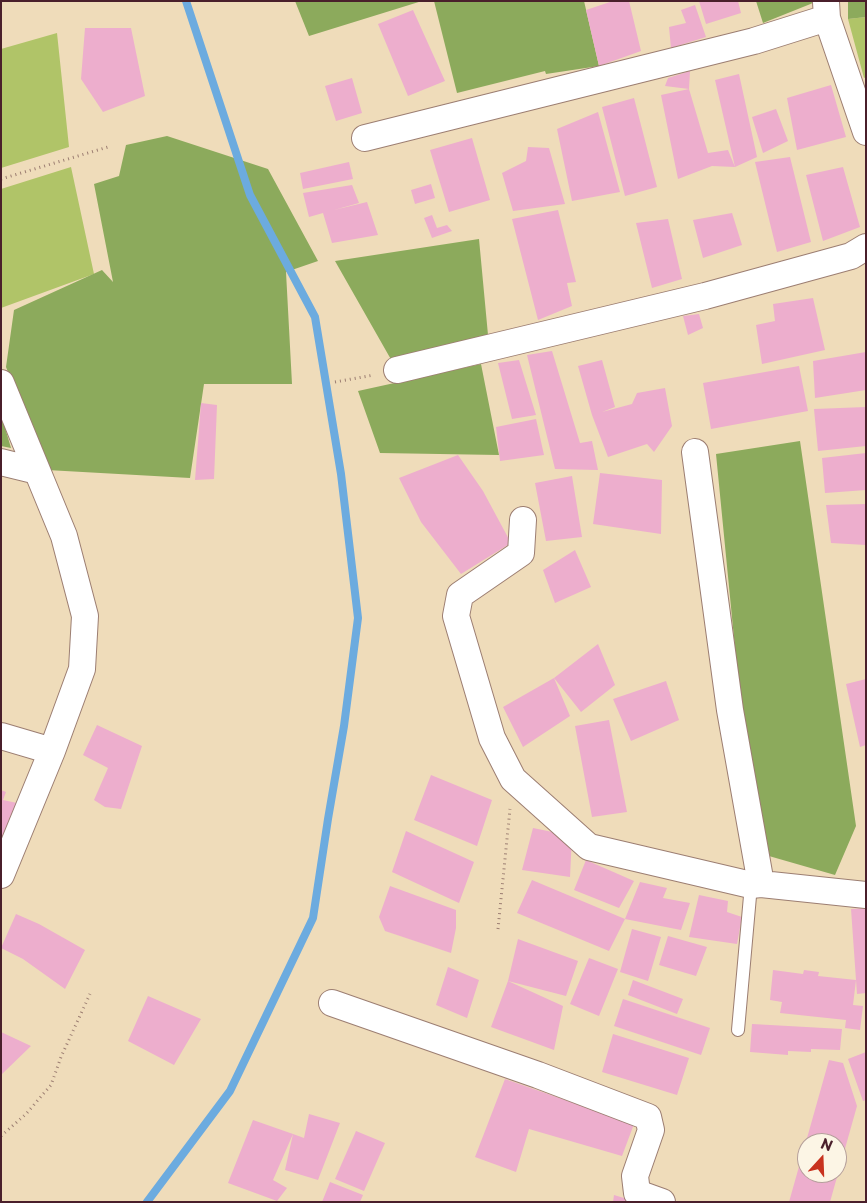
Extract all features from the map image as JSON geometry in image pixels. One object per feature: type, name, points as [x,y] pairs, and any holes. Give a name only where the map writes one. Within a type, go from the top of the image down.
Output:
[{"type":"street","points":[[365,138],[754,41],[826,10],[866,132]]},
{"type":"street","points":[[398,370],[705,296],[851,256],[866,247]]},
{"type":"street","points":[[1,383],[64,536],[85,616],[82,669],[52,751],[1,876]]},
{"type":"street","points":[[695,452],[756,885]]},
{"type":"street","points":[[1,462],[37,471]]},
{"type":"street","points":[[523,520],[521,553],[460,595],[456,616],[492,738],[513,778],[589,847],[756,885],[866,895]]},
{"type":"street","points":[[1,736],[52,751]]},
{"type":"street","points":[[332,1003],[538,1075],[648,1117],[650,1130],[635,1176],[637,1193],[662,1202]]},
{"type":"lane","points":[[738,1030],[756,885]]},
{"type":"path","points":[[1,179],[108,147]]},
{"type":"path","points":[[335,382],[398,370]]},
{"type":"path","points":[[498,928],[513,778]]},
{"type":"path","points":[[1,1136],[26,1114],[51,1085],[61,1057],[90,994]]},
{"type":"green space","points":[[295,1],[422,1],[309,36]]},
{"type":"green space","points":[[434,1],[584,1],[599,66],[546,74],[545,71],[457,93]]},
{"type":"green space","points":[[756,1],[813,1],[813,3],[763,23]]},
{"type":"green space","points":[[848,1],[866,1],[866,17],[848,19]]},
{"type":"green space","points":[[866,17],[866,77],[864,78],[848,19]]},
{"type":"green space","points":[[57,33],[69,147],[1,168],[1,49]]},
{"type":"green space","points":[[167,136],[268,169],[318,261],[286,272],[292,384],[204,384],[190,478],[47,470],[6,367],[14,310],[102,270],[113,282],[94,184],[119,176],[126,145]]},
{"type":"green space","points":[[71,167],[94,274],[1,308],[1,189]]},
{"type":"green space","points":[[479,239],[488,335],[397,370],[335,261]]},
{"type":"green space","points":[[481,364],[499,455],[380,453],[358,391]]},
{"type":"green space","points":[[1,414],[11,448],[1,446]]},
{"type":"green space","points":[[800,441],[856,826],[835,875],[755,852],[716,454]]},
{"type":"building","points":[[613,1],[629,1],[641,51],[599,66],[586,10]]},
{"type":"building","points":[[699,1],[738,1],[741,13],[706,24]]},
{"type":"building","points":[[695,5],[706,37],[671,48],[669,27],[686,23],[681,10]]},
{"type":"building","points":[[413,10],[445,81],[408,96],[378,24]]},
{"type":"building","points":[[85,28],[131,28],[145,96],[103,112],[81,79]]},
{"type":"building","points":[[690,71],[689,89],[665,86],[668,78]]},
{"type":"building","points":[[739,74],[757,157],[735,167],[715,80]]},
{"type":"building","points":[[352,78],[362,113],[336,121],[325,86]]},
{"type":"building","points":[[831,85],[846,137],[797,150],[787,98]]},
{"type":"building","points":[[689,89],[708,153],[728,150],[735,167],[712,166],[678,179],[661,95]]},
{"type":"building","points":[[634,98],[657,187],[625,196],[602,107]]},
{"type":"building","points":[[776,109],[788,141],[763,153],[752,117]]},
{"type":"building","points":[[598,112],[620,192],[572,201],[557,129]]},
{"type":"building","points":[[472,138],[490,200],[449,212],[430,150]]},
{"type":"building","points":[[528,147],[549,148],[565,204],[513,211],[502,173],[526,161]]},
{"type":"building","points":[[790,157],[811,242],[777,252],[755,162]]},
{"type":"building","points":[[349,162],[353,179],[303,189],[300,173]]},
{"type":"building","points":[[843,167],[860,227],[823,241],[806,175]]},
{"type":"building","points":[[431,184],[435,198],[415,204],[411,190]]},
{"type":"building","points":[[352,185],[359,203],[334,210],[367,202],[378,235],[332,243],[323,213],[309,217],[303,193]]},
{"type":"building","points":[[558,210],[576,282],[567,283],[572,306],[538,320],[512,219]]},
{"type":"building","points":[[732,213],[742,245],[703,258],[693,220]]},
{"type":"building","points":[[432,215],[437,228],[447,225],[452,231],[432,238],[424,218]]},
{"type":"building","points":[[668,219],[682,279],[652,288],[636,223]]},
{"type":"building","points":[[813,298],[825,350],[762,364],[756,325],[775,321],[773,304]]},
{"type":"building","points":[[699,314],[703,328],[688,335],[683,316]]},
{"type":"building","points":[[552,351],[580,443],[592,441],[598,470],[555,469],[527,355]]},
{"type":"building","points":[[866,352],[866,390],[815,398],[813,361]]},
{"type":"building","points":[[519,360],[536,415],[512,419],[498,363]]},
{"type":"building","points":[[602,360],[615,407],[602,412],[632,404],[637,393],[665,388],[672,426],[654,452],[647,444],[608,457],[592,415],[578,366]]},
{"type":"building","points":[[799,366],[808,411],[711,429],[703,383]]},
{"type":"building","points":[[201,403],[217,405],[214,479],[195,480]]},
{"type":"building","points":[[866,407],[866,446],[818,451],[814,409]]},
{"type":"building","points":[[536,419],[544,455],[500,461],[496,427]]},
{"type":"building","points":[[866,453],[866,490],[825,493],[822,458]]},
{"type":"building","points":[[458,455],[483,491],[511,543],[461,574],[421,522],[399,478]]},
{"type":"building","points":[[600,473],[662,480],[661,534],[593,524]]},
{"type":"building","points":[[572,476],[582,537],[546,541],[535,483]]},
{"type":"building","points":[[866,504],[866,545],[831,543],[826,505]]},
{"type":"building","points":[[575,550],[591,587],[555,603],[543,570]]},
{"type":"building","points":[[598,644],[615,685],[581,712],[554,678]]},
{"type":"building","points":[[554,678],[570,716],[523,747],[503,707]]},
{"type":"building","points":[[866,679],[866,745],[860,747],[846,684]]},
{"type":"building","points":[[666,681],[679,720],[631,741],[613,699]]},
{"type":"building","points":[[609,720],[627,812],[592,817],[575,726]]},
{"type":"building","points":[[97,725],[142,746],[121,809],[105,807],[94,800],[108,768],[83,755]]},
{"type":"building","points":[[431,775],[492,800],[477,846],[414,820]]},
{"type":"building","points":[[1,790],[6,792],[3,800],[17,803],[1,843]]},
{"type":"building","points":[[533,828],[572,836],[570,877],[522,870]]},
{"type":"building","points":[[406,831],[474,862],[459,903],[392,872]]},
{"type":"building","points":[[586,860],[634,881],[619,908],[574,890]]},
{"type":"building","points":[[532,880],[625,919],[609,951],[517,913]]},
{"type":"building","points":[[640,882],[667,888],[663,898],[690,903],[681,930],[625,919]]},
{"type":"building","points":[[390,886],[456,910],[456,928],[451,953],[385,931],[379,917]]},
{"type":"building","points":[[699,895],[728,901],[727,912],[742,917],[737,944],[689,937]]},
{"type":"building","points":[[866,908],[866,993],[857,994],[851,909]]},
{"type":"building","points":[[16,914],[39,924],[85,950],[65,989],[23,959],[1,948]]},
{"type":"building","points":[[632,929],[661,937],[648,981],[620,972]]},
{"type":"building","points":[[668,936],[707,947],[696,976],[659,965]]},
{"type":"building","points":[[518,939],[578,961],[566,996],[508,981]]},
{"type":"building","points":[[589,958],[618,969],[599,1016],[570,1004]]},
{"type":"building","points":[[448,967],[479,980],[467,1018],[436,1005]]},
{"type":"building","points":[[773,970],[803,974],[804,970],[819,972],[818,976],[856,980],[853,1005],[863,1006],[860,1030],[845,1028],[846,1020],[780,1013],[782,1002],[770,1000]]},
{"type":"building","points":[[633,980],[683,999],[677,1014],[628,995]]},
{"type":"building","points":[[508,981],[563,1006],[554,1050],[491,1027]]},
{"type":"building","points":[[148,996],[201,1019],[174,1065],[128,1041]]},
{"type":"building","points":[[623,999],[710,1028],[701,1055],[614,1026]]},
{"type":"building","points":[[752,1024],[842,1029],[840,1050],[811,1049],[811,1052],[788,1051],[788,1055],[750,1052]]},
{"type":"building","points":[[1,1032],[31,1046],[1,1075]]},
{"type":"building","points":[[613,1034],[689,1058],[677,1095],[602,1072]]},
{"type":"building","points":[[866,1052],[866,1100],[863,1101],[848,1059]]},
{"type":"building","points":[[829,1060],[843,1063],[857,1106],[847,1142],[847,1133],[808,1133]]},
{"type":"building","points":[[505,1079],[634,1124],[622,1156],[529,1129],[516,1172],[475,1157]]},
{"type":"building","points":[[309,1114],[340,1123],[318,1180],[285,1170],[293,1134],[304,1138]]},
{"type":"building","points":[[253,1120],[293,1134],[273,1180],[287,1188],[277,1201],[228,1183]]},
{"type":"building","points":[[356,1131],[385,1143],[364,1191],[335,1179]]},
{"type":"building","points":[[797,1174],[797,1183],[835,1183],[830,1202],[789,1202]]},
{"type":"building","points":[[330,1182],[363,1195],[360,1202],[322,1202]]},
{"type":"building","points":[[614,1195],[634,1201],[634,1202],[613,1202]]},
{"type":"waterway","points":[[147,1202],[230,1091],[313,918],[344,726],[358,618],[341,474],[315,317],[250,195],[186,1]]}]
